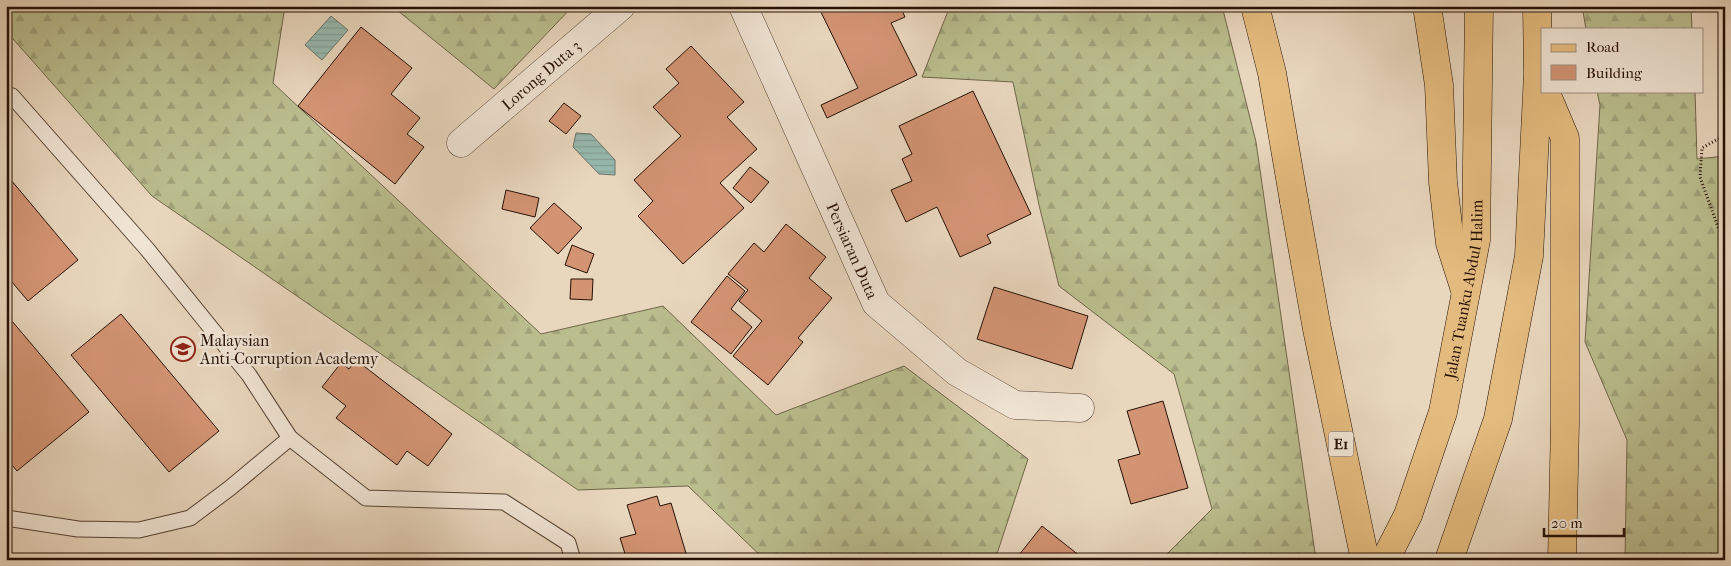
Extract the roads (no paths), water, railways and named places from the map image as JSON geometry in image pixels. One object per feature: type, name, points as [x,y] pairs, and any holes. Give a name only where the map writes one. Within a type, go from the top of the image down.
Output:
[{"type":"main road","points":[[1255,6],[1272,73]]},
{"type":"main road","points":[[1269,6],[1272,73]]},
{"type":"main road","points":[[1427,6],[1440,85],[1443,182],[1450,243],[1466,294]]},
{"type":"main road","name":"Jalan Tuanku Abdul Halim","points":[[1385,560],[1408,515],[1443,412],[1476,240],[1479,6]]},
{"type":"main road","points":[[1537,6],[1541,68]]},
{"type":"main road","name":"E1","points":[[1272,73],[1317,329],[1365,560]]},
{"type":"main road","points":[[1449,560],[1498,418],[1529,256],[1541,92]]},
{"type":"main road","points":[[1546,92],[1565,138],[1565,423],[1562,560]]},
{"type":"street","name":"Lorong Duta 3","points":[[461,143],[621,6]]},
{"type":"street","name":"Persiaran Duta","points":[[743,6],[876,303],[957,372],[1015,405],[1080,408]]},
{"type":"lane","points":[[6,95],[12,96],[147,249],[250,375],[290,438],[366,498],[504,502],[568,543],[573,560]]},
{"type":"lane","points":[[6,518],[78,529],[139,530],[190,518],[230,488],[290,438]]},
{"type":"water","points":[[331,16],[348,30],[322,60],[305,45]]},
{"type":"water","points":[[576,133],[591,134],[615,160],[615,175],[599,174],[573,147]]},
{"type":"place","name":"Malaysian Anti-Corruption Academy","points":[[183,349]]}]
